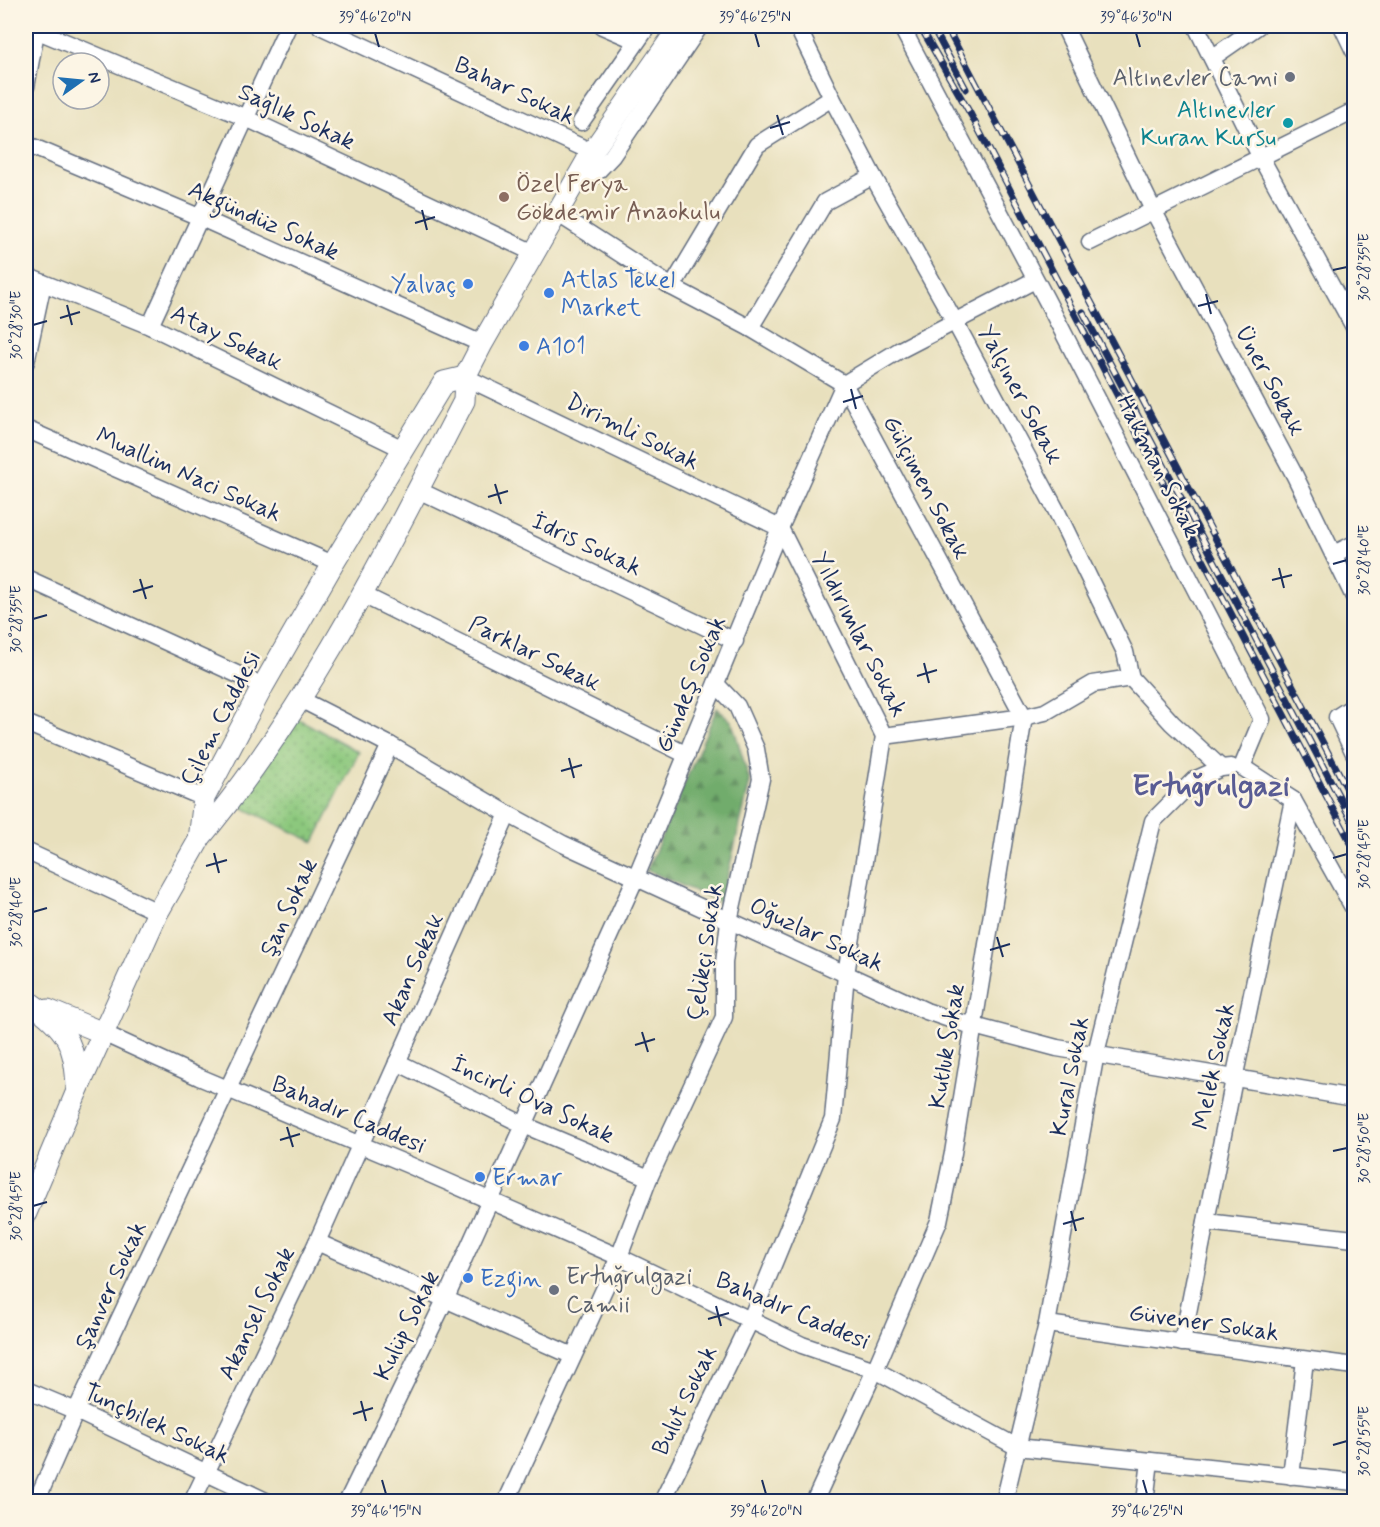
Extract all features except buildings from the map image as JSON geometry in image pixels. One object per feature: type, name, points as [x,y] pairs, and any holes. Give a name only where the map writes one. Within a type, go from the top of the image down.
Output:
[{"type":"main road","points":[[199,840],[226,807],[300,699],[361,594],[464,401],[465,376],[482,344],[594,149],[680,26]]},
{"type":"main road","name":"Çilem Caddesi","points":[[26,1213],[77,1091],[158,912],[199,840],[204,798],[263,686],[333,564],[444,382],[465,376]]},
{"type":"main road","points":[[27,1001],[103,1033]]},
{"type":"main road","points":[[27,1001],[50,1016],[67,1037],[75,1063],[77,1091]]},
{"type":"street","points":[[150,326],[288,26]]},
{"type":"street","name":"Bahar Sokak","points":[[320,26],[594,149]]},
{"type":"street","points":[[602,26],[637,41]]},
{"type":"street","points":[[581,122],[648,26]]},
{"type":"street","points":[[572,187],[592,177],[612,156],[700,26]]},
{"type":"street","name":"Yalçıner Sokak","points":[[797,26],[873,176],[1056,510],[1125,652],[1131,678],[1172,723],[1221,768]]},
{"type":"street","name":"Hakman Sokak","points":[[901,26],[1262,719],[1242,767]]},
{"type":"street","name":"Üner Sokak","points":[[1064,26],[1153,210],[1334,554],[1354,597]]},
{"type":"street","points":[[1196,26],[1260,156],[1354,327]]},
{"type":"street","points":[[1212,58],[1258,26]]},
{"type":"street","points":[[1342,26],[1354,51]]},
{"type":"street","points":[[26,87],[36,28]]},
{"type":"street","name":"Sağlık Sokak","points":[[36,28],[246,118],[534,253]]},
{"type":"street","points":[[672,286],[757,146],[832,98]]},
{"type":"street","points":[[1090,242],[1354,111]]},
{"type":"street","name":"Akgündüz Sokak","points":[[26,144],[199,217],[482,344]]},
{"type":"street","points":[[750,328],[825,202],[873,176]]},
{"type":"street","points":[[557,213],[672,286],[750,328],[844,384],[900,350],[1035,280]]},
{"type":"street","name":"Atay Sokak","points":[[26,276],[150,326],[403,449]]},
{"type":"street","points":[[26,362],[43,283]]},
{"type":"street","name":"Dirimli Sokak","points":[[465,376],[780,528]]},
{"type":"street","name":"Gündeş Sokak","points":[[490,1200],[636,877],[780,528],[844,384]]},
{"type":"street","name":"Gülçimen Sokak","points":[[844,384],[1024,717]]},
{"type":"street","name":"Muallim Naci Sokak","points":[[26,429],[333,564]]},
{"type":"street","name":"İdris Sokak","points":[[418,490],[735,641]]},
{"type":"street","name":"Yıldırımlar Sokak","points":[[750,1321],[833,1119],[846,974],[884,736],[780,528]]},
{"type":"street","points":[[1334,554],[1354,544]]},
{"type":"street","points":[[26,578],[263,686]]},
{"type":"street","name":"Parklar Sokak","points":[[361,594],[687,754]]},
{"type":"street","points":[[884,736],[1024,717],[1045,712],[1093,684],[1131,678]]},
{"type":"street","name":"Çelikçi Sokak","points":[[506,1502],[619,1257],[649,1178],[724,1017],[724,963],[729,921],[761,779],[756,749],[738,706],[716,684]]},
{"type":"street","name":"Oğuzlar Sokak","points":[[300,699],[390,745],[563,844],[926,1011],[1057,1048],[1354,1098]]},
{"type":"street","points":[[1354,706],[1337,717],[1354,753]]},
{"type":"street","name":"Kutluk Sokak","points":[[814,1502],[875,1370],[939,1221],[1024,717]]},
{"type":"street","points":[[26,723],[204,798]]},
{"type":"street","name":"Şan Sokak","points":[[229,1089],[390,745]]},
{"type":"street","points":[[1242,767],[1293,800],[1354,909]]},
{"type":"street","name":"Kural Sokak","points":[[1004,1502],[1047,1324],[1096,1053],[1153,821],[1194,780],[1221,768],[1242,767]]},
{"type":"street","name":"Melek Sokak","points":[[1182,1343],[1234,1079],[1293,800]]},
{"type":"street","name":"Akan Sokak","points":[[360,1144],[508,814]]},
{"type":"street","points":[[26,851],[158,912]]},
{"type":"street","name":"Bahadır Caddesi","points":[[103,1033],[619,1257],[802,1345],[875,1370],[1017,1447],[1354,1482]]},
{"type":"street","name":"İncirli Ova Sokak","points":[[397,1062],[524,1125],[649,1178]]},
{"type":"street","name":"Şanver Sokak","points":[[36,1502],[76,1411],[229,1089]]},
{"type":"street","name":"Akansel Sokak","points":[[192,1502],[317,1242],[360,1144]]},
{"type":"street","name":"Kulüp Sokak","points":[[347,1502],[446,1298],[490,1200]]},
{"type":"street","points":[[1206,1222],[1354,1239]]},
{"type":"street","points":[[317,1242],[573,1356]]},
{"type":"street","name":"Bulut Sokak","points":[[662,1502],[750,1321]]},
{"type":"street","name":"Güvener Sokak","points":[[1047,1324],[1354,1366]]},
{"type":"street","points":[[1291,1476],[1305,1360]]},
{"type":"street","name":"Tunçbilek Sokak","points":[[26,1390],[76,1411],[268,1502]]},
{"type":"street","points":[[1145,1502],[1150,1461]]},
{"type":"green space","points":[[717,708],[732,722],[750,782],[721,903],[647,870]]},
{"type":"green space","points":[[295,717],[359,752],[314,842],[239,806]]},
{"type":"railway","points":[[920,26],[971,115],[1354,849]]},
{"type":"railway","points":[[932,26],[966,89]]},
{"type":"railway","points":[[946,26],[1354,802]]},
{"type":"railway","points":[[1083,312],[1354,825]]},
{"type":"place","name":"Altınevler Cami","points":[[1290,77]]},
{"type":"place","name":"Altınevler Kuran Kursu","points":[[1288,123]]},
{"type":"place","name":"Özel Ferya Gökdemir Anaokulu","points":[[504,197]]},
{"type":"place","name":"Yalvaç","points":[[468,284]]},
{"type":"place","name":"Atlas Tekel Market","points":[[549,293]]},
{"type":"place","name":"A101","points":[[524,346]]},
{"type":"place","name":"Ermar","points":[[480,1177]]},
{"type":"place","name":"Ezgin","points":[[468,1278]]},
{"type":"place","name":"Ertuğrulgazi Camii","points":[[554,1290]]},
{"type":"district","name":"Ertuğrulgazi","points":[[1211,785]]}]
